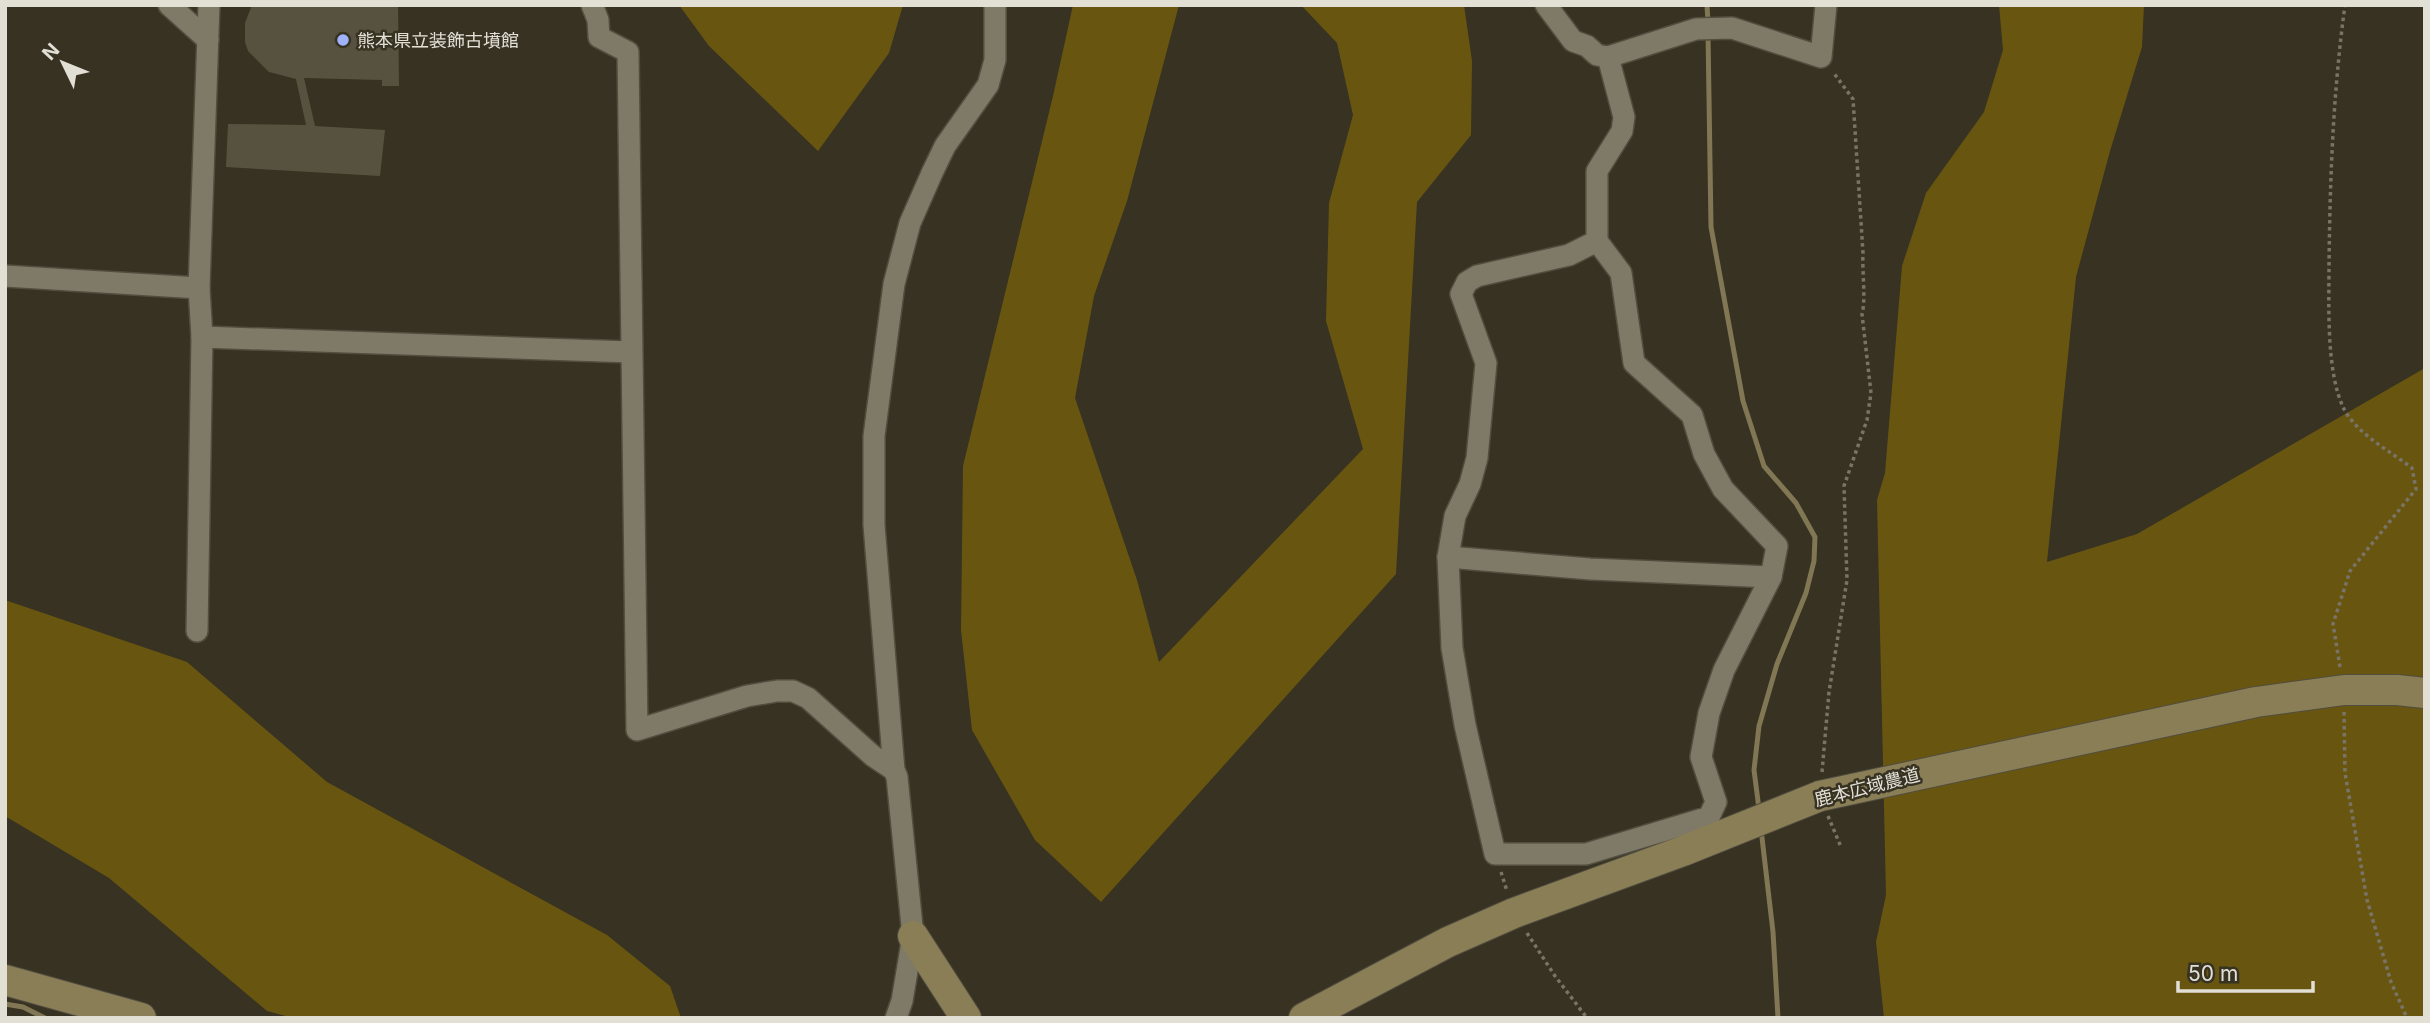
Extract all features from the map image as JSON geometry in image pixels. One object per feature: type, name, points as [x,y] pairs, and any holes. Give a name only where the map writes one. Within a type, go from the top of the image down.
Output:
[{"type":"street","points":[[169,5],[208,40]]},
{"type":"street","points":[[197,631],[202,337],[200,288],[209,5]]},
{"type":"street","points":[[592,5],[598,20],[599,37],[628,52],[637,730],[747,696],[793,691],[808,698],[873,756],[894,770]]},
{"type":"street","points":[[896,1018],[902,1001],[914,936],[897,777],[894,770],[874,526],[874,436],[894,285],[910,223],[945,146],[988,85],[995,60],[995,5]]},
{"type":"street","points":[[1546,5],[1573,41],[1587,46],[1597,55],[1608,57],[1696,29],[1720,28],[1732,28],[1821,57],[1826,5]]},
{"type":"street","points":[[1597,241],[1569,255],[1477,276],[1467,282],[1461,294],[1486,363],[1477,458],[1470,484],[1455,516],[1447,557],[1451,648],[1465,725],[1494,853],[1586,854],[1709,817],[1716,802],[1700,757],[1709,713],[1724,670],[1771,577],[1777,546],[1723,489],[1704,454],[1692,415],[1634,363],[1620,274],[1597,241],[1597,171],[1622,131],[1624,117],[1608,57]]},
{"type":"street","points":[[5,276],[200,288]]},
{"type":"street","points":[[202,337],[631,352]]},
{"type":"street","points":[[1447,557],[1590,569],[1771,577]]},
{"type":"street","name":"鹿本広域農道","points":[[1304,1018],[1448,942],[1514,913],[1820,796],[2256,702],[2344,690],[2425,693]]},
{"type":"street","points":[[914,936],[966,1018]]},
{"type":"street","points":[[5,980],[141,1018]]},
{"type":"path","points":[[2345,5],[2330,155],[2328,317],[2336,379],[2344,407],[2355,425],[2412,468],[2416,489],[2350,571],[2333,624],[2344,690],[2344,773],[2367,900],[2391,982],[2407,1018]]},
{"type":"path","points":[[1821,57],[1853,99],[1863,253],[1862,314],[1871,393],[1867,420],[1844,486],[1847,580],[1829,692],[1820,796],[1841,847]]},
{"type":"path","points":[[1494,853],[1514,913],[1555,976],[1587,1018]]},
{"type":"shaded area","points":[[679,5],[903,5],[889,53],[818,151],[709,46]]},
{"type":"shaded area","points":[[1073,5],[1179,5],[1127,201],[1094,296],[1075,398],[1137,580],[1159,662],[1363,449],[1326,321],[1329,203],[1353,115],[1337,43],[1301,5],[1464,5],[1472,61],[1471,135],[1417,202],[1396,574],[1101,902],[1035,840],[972,730],[961,630],[963,466]]},
{"type":"shaded area","points":[[1999,5],[2144,5],[2142,47],[2076,277],[2047,562],[2137,534],[2425,368],[2425,1018],[1884,1018],[1876,942],[1886,895],[1877,500],[1885,473],[1902,266],[1926,193],[1984,112],[2003,50]]},
{"type":"shaded area","points":[[5,600],[187,662],[327,782],[607,935],[670,986],[681,1018],[293,1018],[267,1011],[109,878],[5,816]]},
{"type":"building","points":[[252,5],[398,5],[399,86],[382,86],[382,80],[304,78],[315,126],[385,130],[380,176],[226,167],[228,124],[306,125],[296,79],[269,72],[248,51],[245,23]]},
{"type":"waterway","points":[[1707,5],[1708,23]]},
{"type":"waterway","points":[[1708,33],[1711,227],[1743,401],[1764,466],[1796,503],[1815,537],[1814,561],[1806,593],[1777,664],[1759,726],[1754,770],[1759,809]]},
{"type":"waterway","points":[[1761,829],[1773,932],[1778,1018]]},
{"type":"waterway","points":[[5,1004],[23,1007],[45,1018]]},
{"type":"place","name":"熊本県立装飾古墳館","points":[[343,40]]}]
